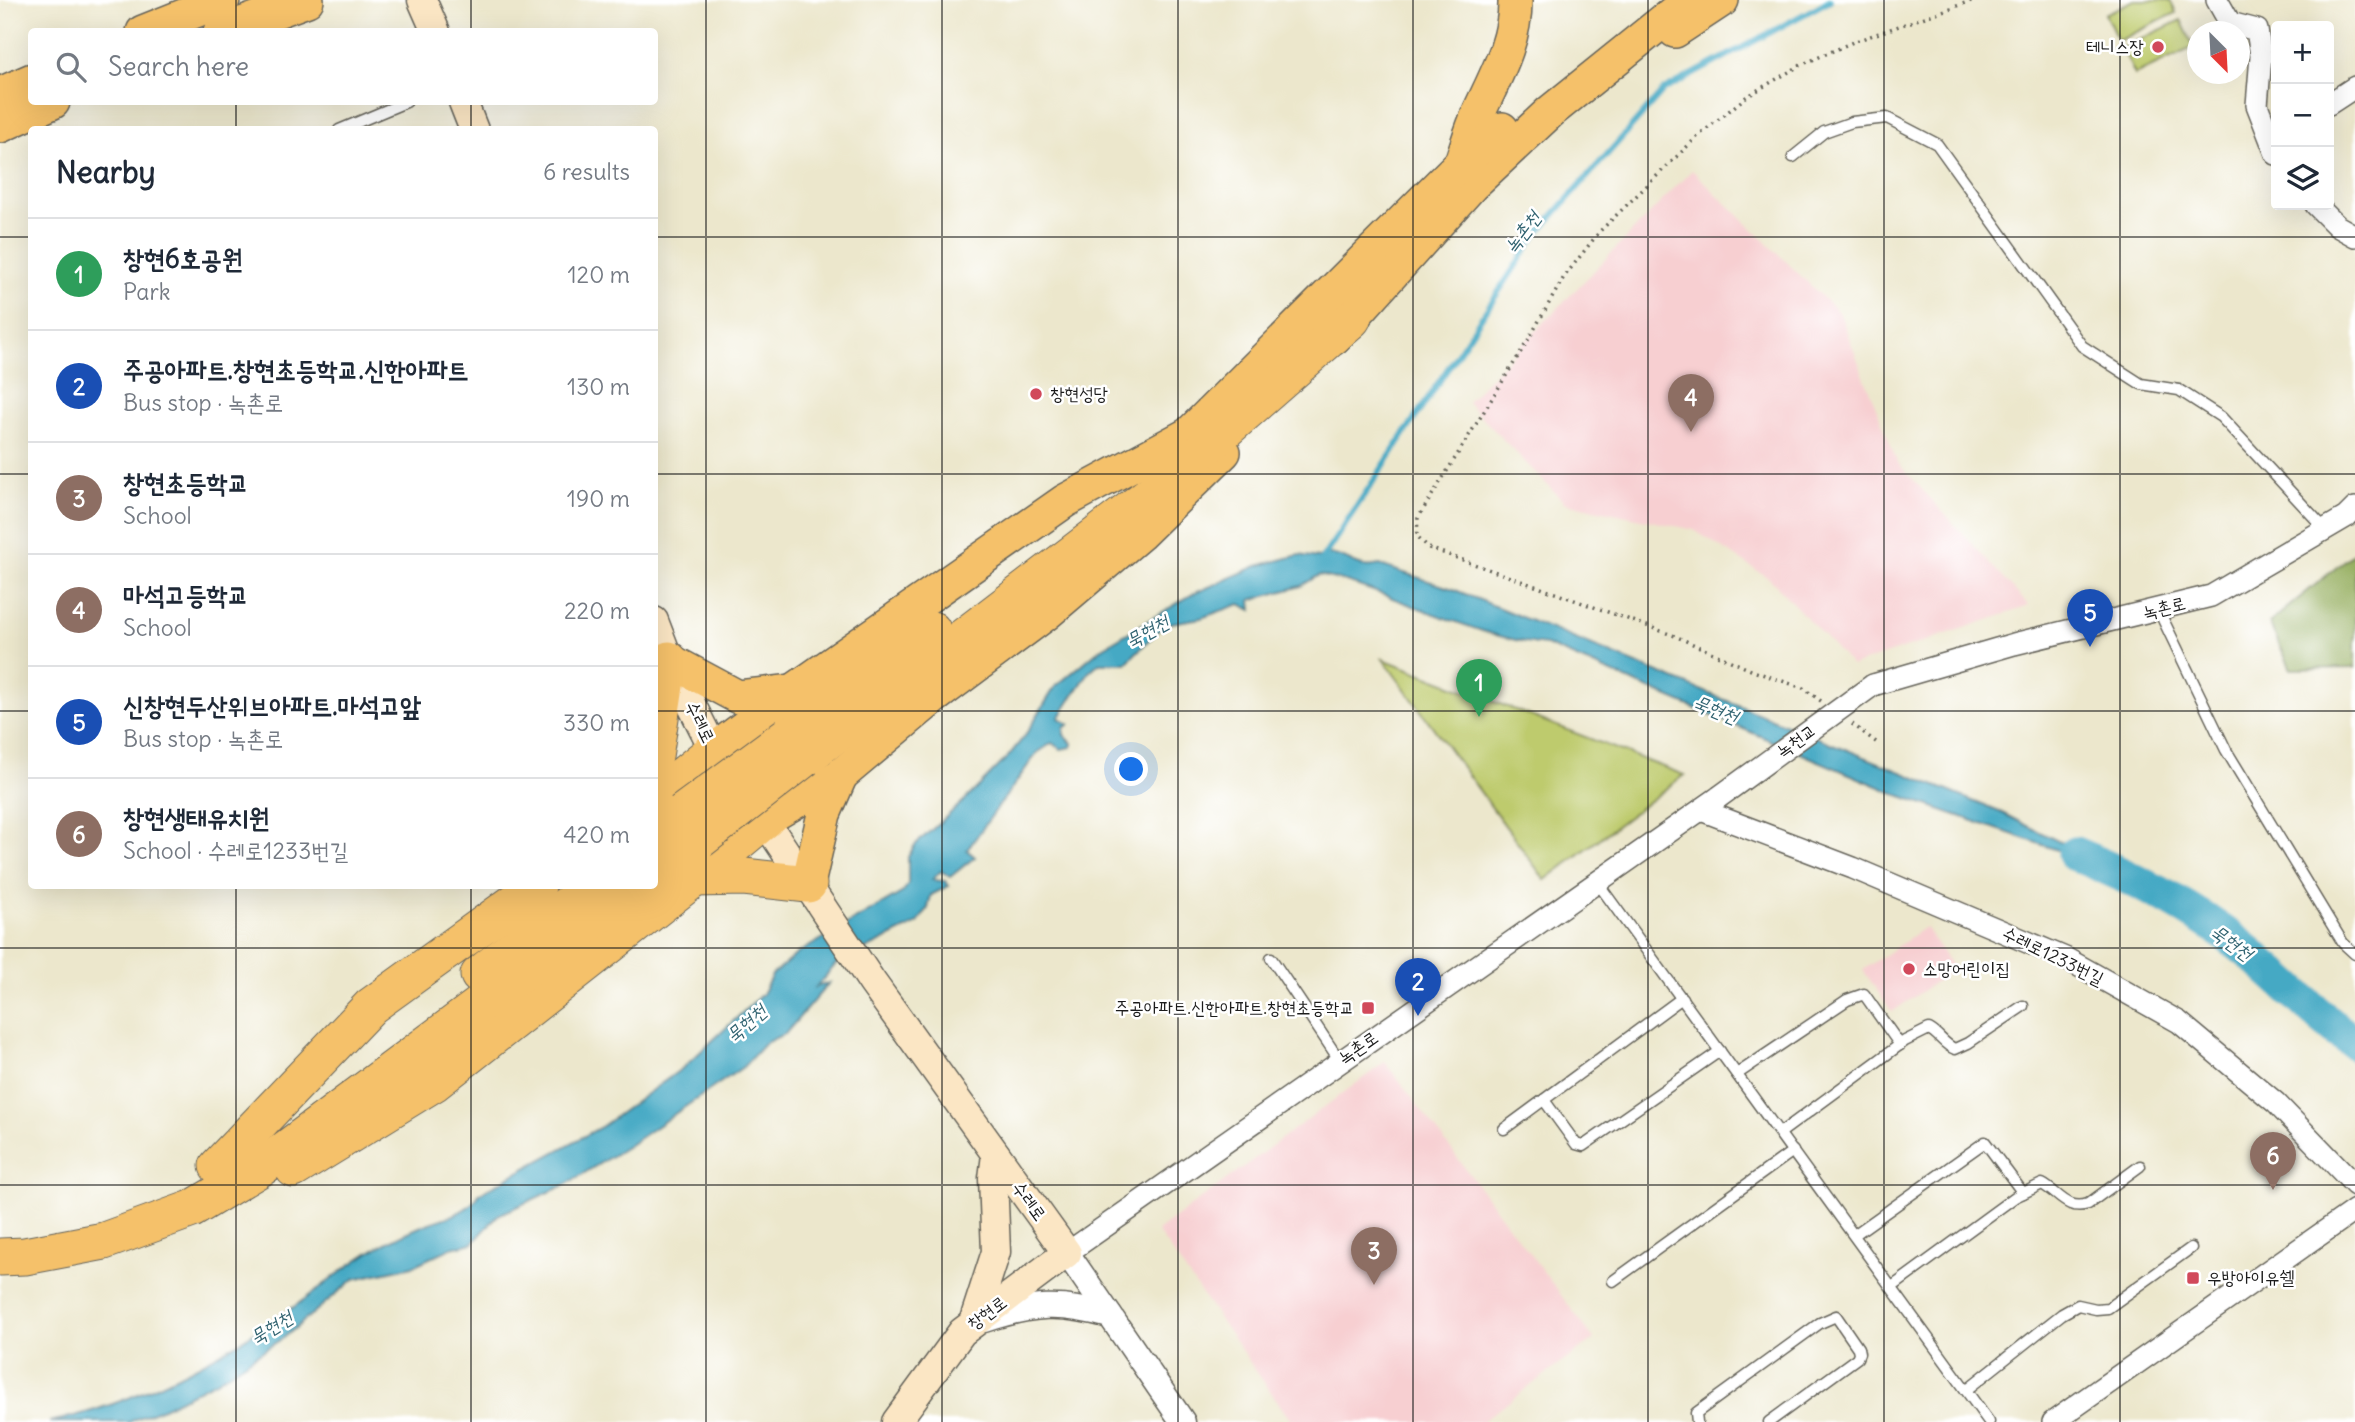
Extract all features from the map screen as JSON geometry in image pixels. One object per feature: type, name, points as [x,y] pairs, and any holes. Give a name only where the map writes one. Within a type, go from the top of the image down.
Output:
[{"type":"highway","points":[[154,28],[223,0]]},
{"type":"highway","points":[[231,28],[307,0]]},
{"type":"highway","points":[[1461,163],[1479,112],[1498,76],[1510,39],[1515,0]]},
{"type":"highway","points":[[797,747],[1189,434],[1461,163],[1661,0]]},
{"type":"highway","points":[[0,1257],[25,1256],[104,1241],[282,1176],[434,1083],[766,819],[841,775],[934,697],[1046,613],[1140,534],[1222,455],[1352,319],[1472,185],[1550,112],[1689,0]]},
{"type":"highway","points":[[1550,112],[1722,0]]},
{"type":"highway","points":[[0,94],[28,82]]},
{"type":"highway","points":[[0,126],[46,105]]},
{"type":"highway","points":[[673,822],[797,747],[1165,483],[1352,319]]},
{"type":"highway","points":[[658,863],[673,822],[714,750],[793,691],[1065,501],[1189,434]]},
{"type":"highway","points":[[658,730],[669,660],[738,697],[793,691]]},
{"type":"highway","points":[[695,878],[744,877],[808,884],[824,814],[841,775]]},
{"type":"highway","points":[[218,1166],[371,1006],[533,889]]},
{"type":"highway","points":[[0,1239],[32,1237],[125,1215],[156,1203],[306,1113],[587,889]]},
{"type":"highway","points":[[192,1209],[262,1167],[635,889]]},
{"type":"main road","points":[[422,0],[434,28]]},
{"type":"main road","points":[[464,105],[472,126]]},
{"type":"main road","name":"수레로","points":[[658,631],[669,660],[714,750],[766,819],[872,982],[1067,1253]]},
{"type":"main road","points":[[974,1323],[996,1252],[993,1178],[996,1155]]},
{"type":"main road","name":"창현로","points":[[896,1422],[962,1332],[1067,1253]]},
{"type":"street","points":[[2217,0],[2230,23],[2257,30],[2261,57],[2258,105],[2271,136]]},
{"type":"street","points":[[2334,101],[2355,87]]},
{"type":"street","points":[[2321,210],[2337,226],[2355,236]]},
{"type":"street","name":"녹촌로","points":[[1872,685],[2014,644],[2211,596],[2346,517],[2355,508]]},
{"type":"street","name":"녹천교","points":[[1719,797],[1872,685]]},
{"type":"street","name":"녹촌로","points":[[1067,1253],[1719,797]]},
{"type":"street","name":"수레로1233번길","points":[[1701,810],[1853,868],[2065,958],[2179,1022],[2276,1103],[2355,1185]]},
{"type":"street","points":[[2053,1422],[2355,1210]]},
{"type":"street","name":"수레로","points":[[1067,1253],[1184,1422]]},
{"type":"street","points":[[974,1323],[1010,1311],[1054,1305],[1078,1307],[1110,1316]]},
{"type":"lane","points":[[349,126],[399,105]]},
{"type":"lane","points":[[1793,157],[1824,132],[1852,122],[1887,118],[1937,144],[2082,346],[2141,384],[2179,390],[2221,417],[2325,529]]},
{"type":"lane","points":[[2158,609],[2226,750],[2343,943],[2355,954]]},
{"type":"lane","points":[[1597,882],[1989,1422]]},
{"type":"lane","points":[[1271,958],[1340,1061]]},
{"type":"lane","points":[[1737,1074],[1847,1000],[1864,994],[1900,1045]]},
{"type":"lane","points":[[1504,1129],[1682,998]]},
{"type":"lane","points":[[1780,1133],[1900,1045],[1929,1029],[1955,1049],[2023,1006]]},
{"type":"lane","points":[[1544,1100],[1576,1144],[1583,1146],[1720,1051]]},
{"type":"lane","points":[[1854,1235],[1985,1142],[2023,1193]]},
{"type":"lane","points":[[1613,1281],[1793,1151]]},
{"type":"lane","points":[[1892,1287],[2023,1193],[2042,1184],[2072,1207],[2080,1207],[2140,1166]]},
{"type":"lane","points":[[1966,1390],[2062,1314],[2078,1305],[2096,1309],[2108,1308],[2191,1248]]},
{"type":"lane","points":[[1697,1422],[1696,1413],[1820,1323],[1836,1316],[1858,1348],[1857,1359],[1769,1422]]},
{"type":"path","points":[[1824,704],[1803,688],[1753,671],[1675,636],[1429,548],[1417,536],[1418,518],[1564,277],[1600,231],[1697,137],[1745,97],[1801,65],[1853,42],[1974,0]]},
{"type":"path","points":[[1845,719],[1876,742]]},
{"type":"shaded area","points":[[1692,170],[1840,314],[1897,462],[2029,606],[1852,666],[1770,579],[1694,530],[1565,503],[1467,402]]},
{"type":"shaded area","name":"소망어린이집","points":[[1925,927],[1954,969],[1892,1012],[1863,970]]},
{"type":"shaded area","points":[[1385,1062],[1594,1339],[1481,1422],[1292,1422],[1157,1231]]},
{"type":"green space","name":"테니스장","points":[[2134,0],[2170,0],[2176,13],[2118,41],[2105,14]]},
{"type":"green space","name":"테니스장","points":[[2181,20],[2187,32],[2187,50],[2135,75],[2122,48]]},
{"type":"green space","points":[[2355,552],[2355,668],[2291,669],[2269,623]]},
{"type":"green space","points":[[1383,659],[1684,775],[1545,880]]},
{"type":"water","points":[[1328,554],[1343,557],[1358,565],[1380,565],[1453,589],[2002,813],[2118,871],[1901,796],[1546,645],[1489,633],[1376,592],[1319,575],[1301,586],[1251,600],[1252,610],[1240,604],[1201,618],[1165,624],[1126,663],[1099,663],[1089,672],[1059,718],[1069,724],[1064,728],[1064,735],[1072,743],[1072,747],[1061,749],[1052,743],[1037,753],[967,850],[975,857],[950,877],[941,871],[932,880],[945,881],[949,886],[931,895],[928,908],[918,923],[836,964],[816,987],[829,983],[786,1033],[765,1043],[743,1067],[628,1146],[565,1185],[498,1215],[473,1243],[451,1248],[413,1266],[354,1279],[286,1336],[218,1380],[161,1409],[129,1422],[49,1422],[82,1414],[146,1391],[208,1360],[295,1306],[367,1253],[411,1231],[462,1211],[480,1193],[601,1127],[684,1067],[762,994],[772,975],[798,953],[903,892],[908,884],[908,857],[915,845],[1007,758],[1024,737],[1055,687],[1099,650],[1193,594],[1257,566],[1299,555],[1319,558]]},
{"type":"waterway","name":"녹촌천","points":[[1320,562],[1536,235],[1664,90],[1830,0]]},
{"type":"waterway","name":"묵현천","points":[[2075,854],[2161,894],[2221,931],[2355,1043]]},
{"type":"place","name":"테니스장","points":[[2158,47]]},
{"type":"place","name":"창현성당","points":[[1036,394]]},
{"type":"place","name":"마석고등학교","points":[[1691,432]]},
{"type":"place","name":"신창현두산위브아파트.마석고앞","points":[[2090,647]]},
{"type":"place","name":"창현6호공원","points":[[1479,717]]},
{"type":"place","name":"소망어린이집","points":[[1909,969]]},
{"type":"place","name":"주공아파트.신한아파트.창현초등학교","points":[[1368,1008]]},
{"type":"place","name":"주공아파트.창현초등학교.신한아파트","points":[[1418,1016]]},
{"type":"place","name":"창현생태유치원","points":[[2273,1190]]},
{"type":"place","name":"우방아이유쉘","points":[[2193,1278]]},
{"type":"place","name":"창현초등학교","points":[[1374,1285]]}]
